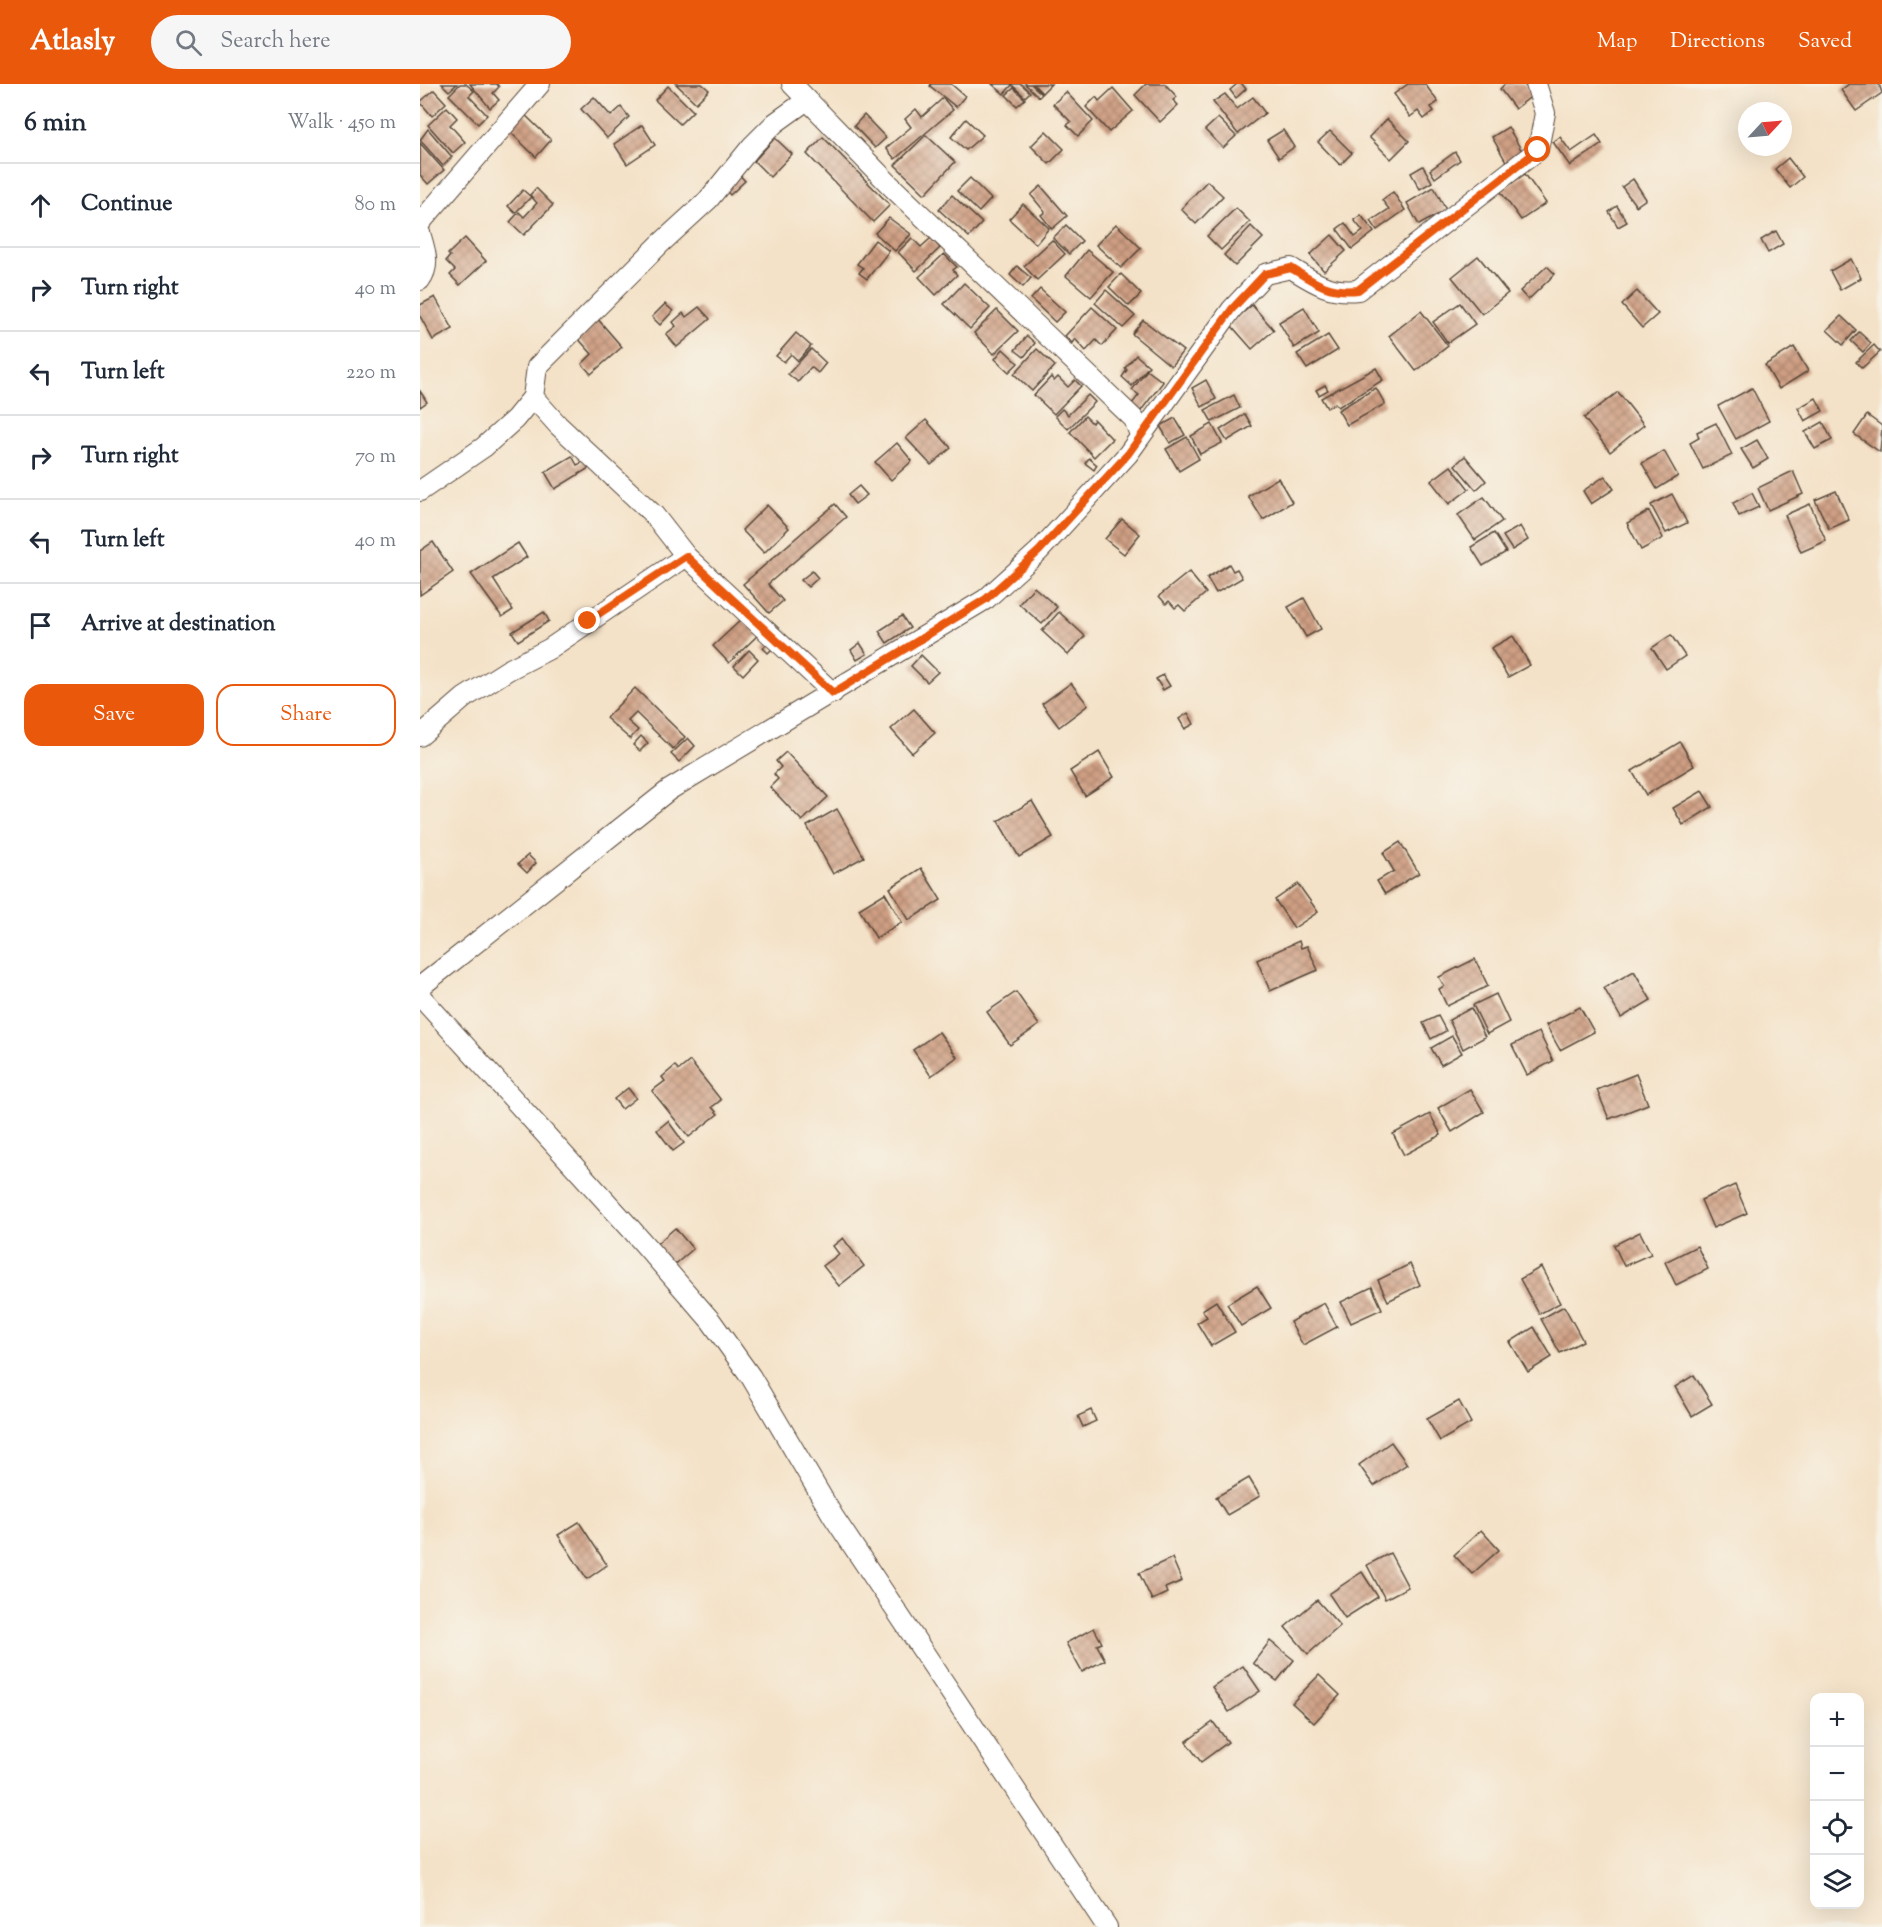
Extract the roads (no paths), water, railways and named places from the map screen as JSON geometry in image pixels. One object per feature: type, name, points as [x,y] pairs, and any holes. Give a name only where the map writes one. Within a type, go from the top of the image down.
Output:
[{"type":"street","points":[[422,213],[540,84]]},
{"type":"street","points":[[792,84],[890,185],[1134,419],[1140,435]]},
{"type":"street","points":[[420,987],[669,790],[986,599],[1039,551],[1128,454],[1232,309],[1265,274],[1291,268],[1311,281],[1337,292],[1358,290],[1538,150],[1545,113],[1536,84]]},
{"type":"street","points":[[420,491],[484,447],[515,419],[533,397],[537,367],[708,200],[752,146],[775,123],[807,100]]},
{"type":"street","points":[[420,233],[426,255],[426,272],[420,280]]},
{"type":"street","points":[[533,397],[558,425],[654,515],[686,556],[833,693]]},
{"type":"street","points":[[420,736],[465,698],[508,670],[549,649],[686,556]]},
{"type":"street","points":[[420,996],[711,1321],[751,1377],[833,1516],[1107,1927]]}]
